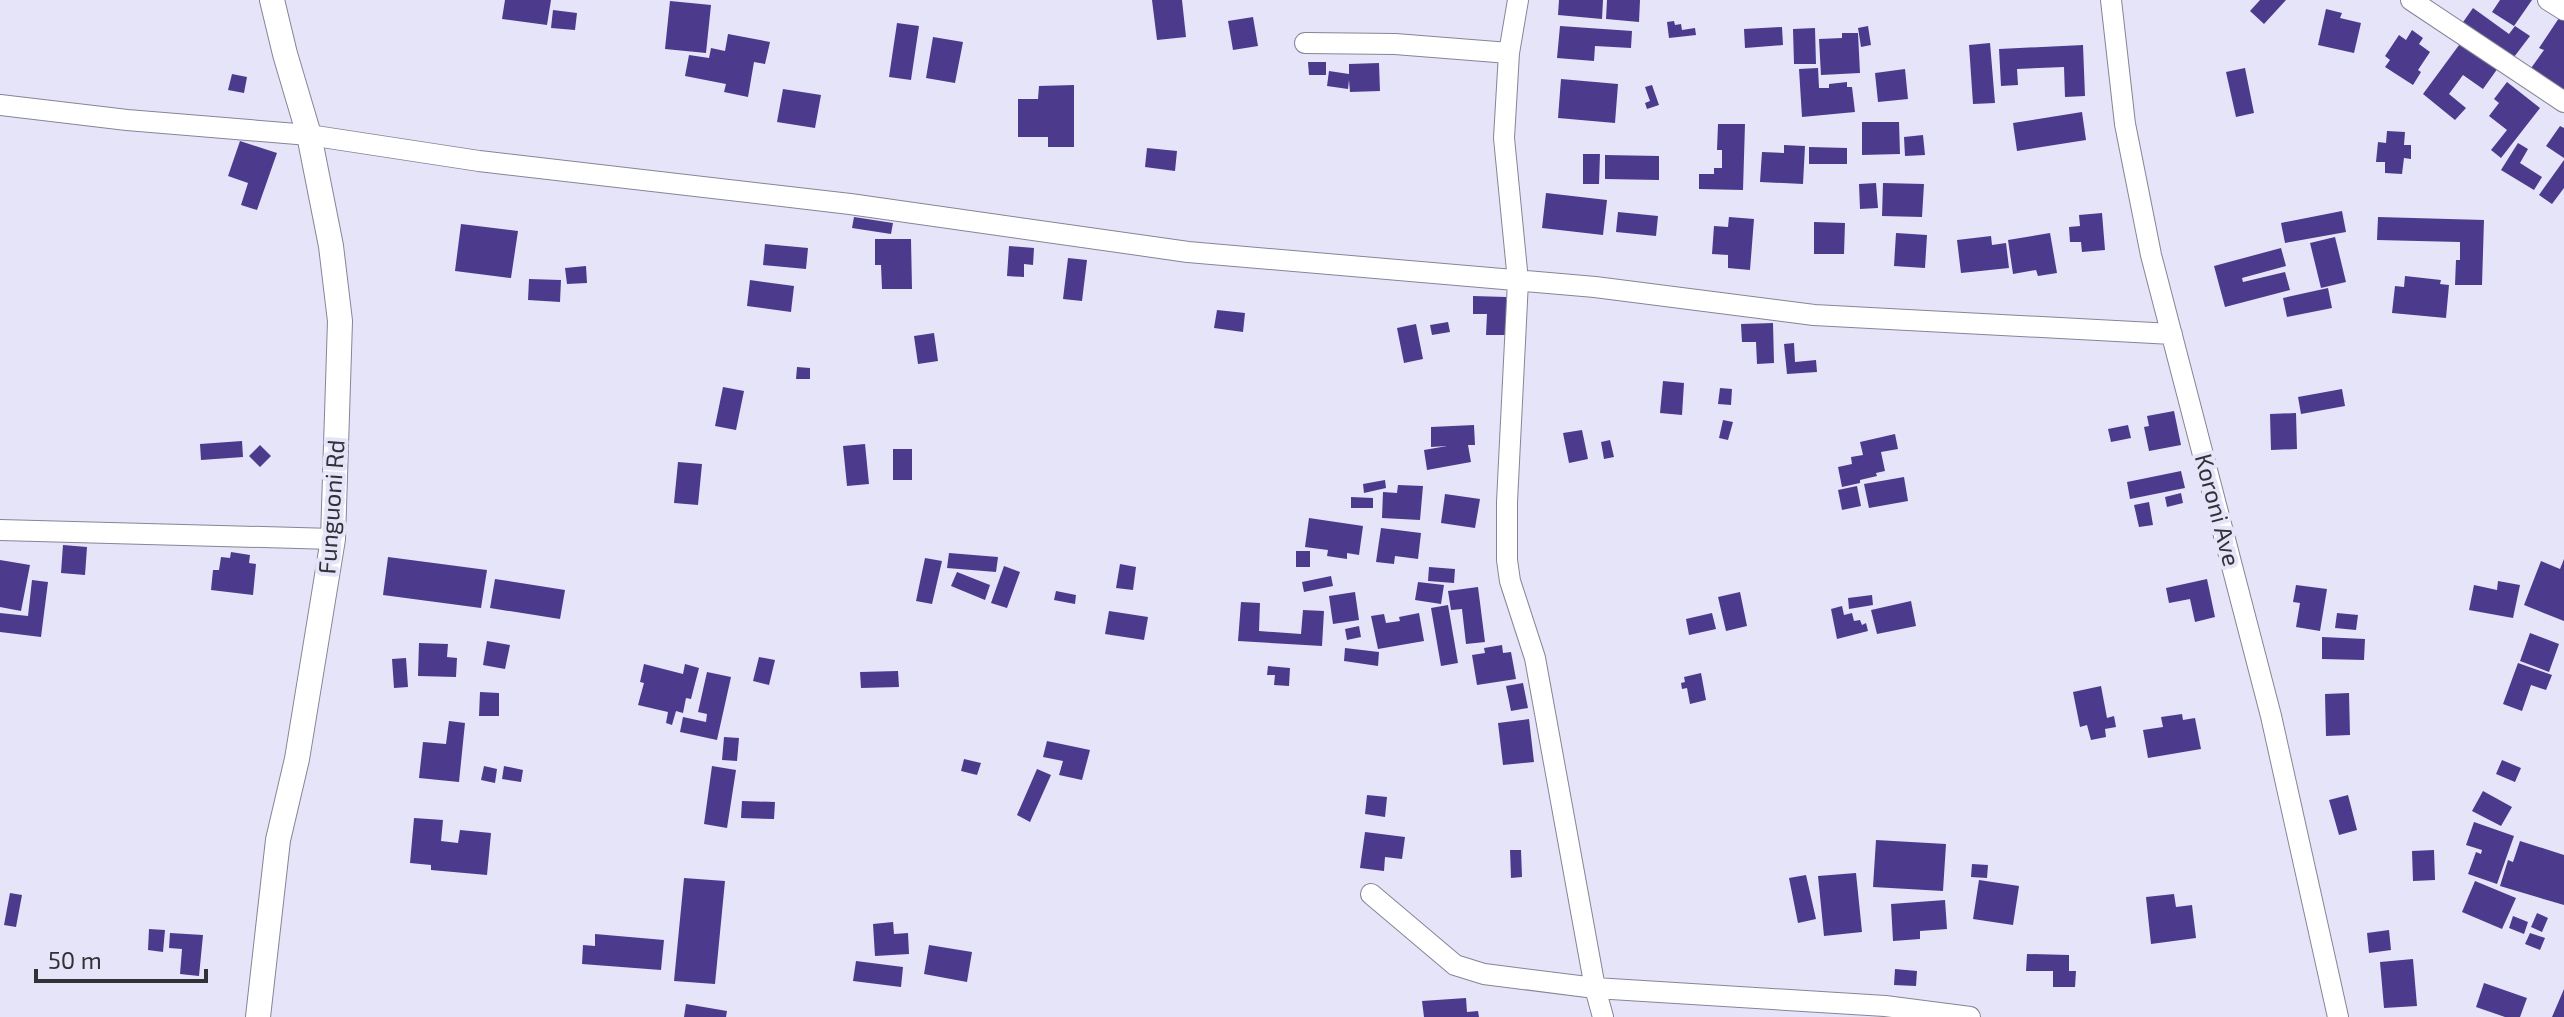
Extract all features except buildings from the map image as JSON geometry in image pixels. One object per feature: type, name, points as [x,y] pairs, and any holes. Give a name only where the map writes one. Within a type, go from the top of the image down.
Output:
[{"type":"street","name":"Funguoni Rd","points":[[258,1017],[278,840],[299,744],[333,539],[340,321],[331,246],[309,135],[272,0]]},
{"type":"street","points":[[1518,0],[1509,53],[1504,138],[1518,281],[1507,560],[1510,581],[1535,658],[1595,988],[1603,1017]]},
{"type":"street","name":"Koroni Ave","points":[[2111,0],[2125,124],[2151,255],[2271,716],[2338,1017]]},
{"type":"street","points":[[2411,0],[2564,102]]},
{"type":"street","points":[[2548,0],[2564,10]]},
{"type":"street","points":[[1305,43],[1395,44],[1509,53]]},
{"type":"street","points":[[0,105],[127,120],[309,135],[479,161],[850,204],[1188,252],[1595,287],[1814,315],[2172,334]]},
{"type":"street","points":[[0,530],[333,539]]},
{"type":"street","points":[[1371,894],[1455,965],[1484,974],[1595,988],[1970,1017]]}]
